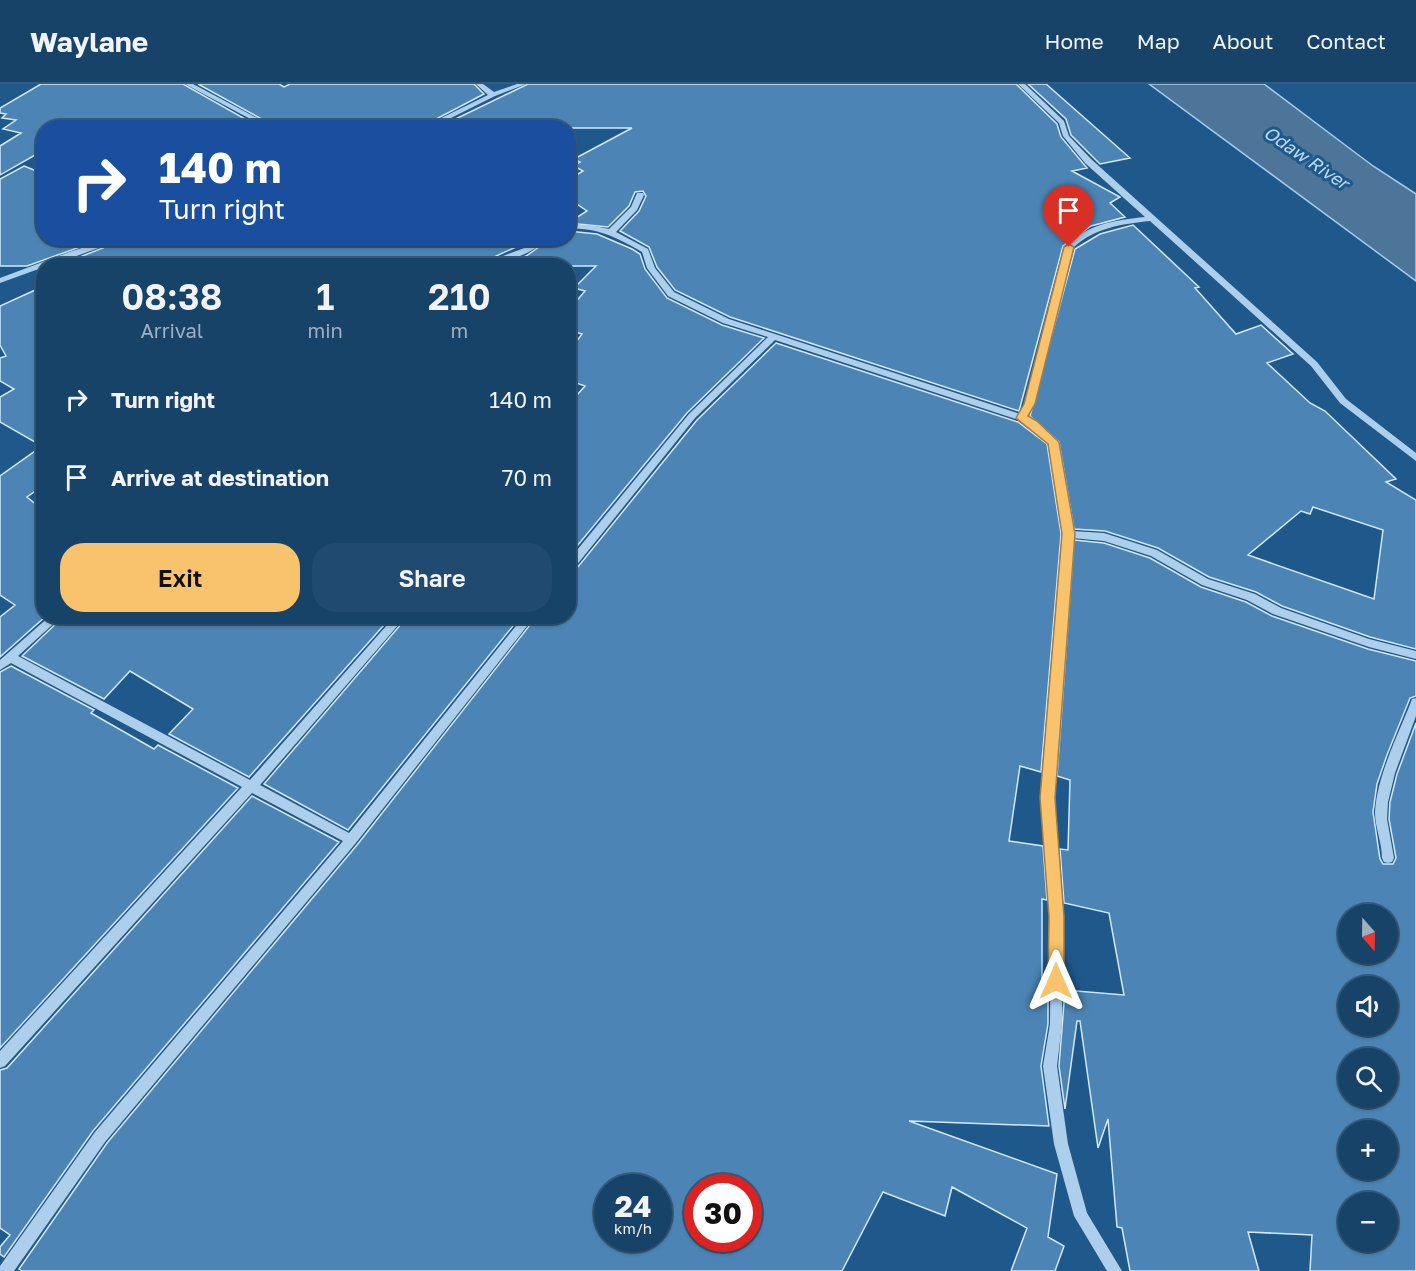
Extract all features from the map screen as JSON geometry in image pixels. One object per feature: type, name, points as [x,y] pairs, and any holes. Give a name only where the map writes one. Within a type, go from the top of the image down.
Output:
[{"type":"street","points":[[188,84],[258,120]]},
{"type":"street","points":[[479,84],[493,95]]},
{"type":"street","points":[[441,120],[493,95],[523,84]]},
{"type":"street","points":[[1021,84],[1062,122],[1066,136],[1088,161],[1314,364],[1343,401],[1416,458]]},
{"type":"street","points":[[612,231],[634,208],[640,195]]},
{"type":"street","points":[[1022,418],[1029,404],[1069,247],[1077,238],[1105,225],[1153,218]]},
{"type":"street","points":[[576,226],[584,225],[612,231],[645,251],[651,268],[671,294],[726,321],[1022,418],[1033,424],[1053,442],[1068,534],[1047,798],[1057,917],[1056,1024],[1050,1066],[1060,1144],[1081,1216],[1115,1271]]},
{"type":"street","points":[[62,258],[97,246]]},
{"type":"street","points":[[504,258],[535,246]]},
{"type":"street","points":[[0,281],[36,268]]},
{"type":"street","points":[[576,559],[692,416],[773,337]]},
{"type":"street","points":[[1068,534],[1104,537],[1154,553],[1205,582],[1251,597],[1277,611],[1369,644],[1416,655]]},
{"type":"street","points":[[0,666],[48,624]]},
{"type":"street","points":[[0,1061],[253,785],[394,624]]},
{"type":"street","points":[[5,1271],[100,1137],[351,840],[524,624]]},
{"type":"street","points":[[10,657],[253,785],[351,840]]},
{"type":"street","points":[[1388,858],[1382,827],[1383,796],[1416,702]]},
{"type":"water","name":"Odaw River","points":[[1149,84],[1264,84],[1373,166],[1416,194],[1416,281]]},
{"type":"building","points":[[41,84],[183,84],[247,120],[36,120],[36,155],[0,175],[0,146],[21,133],[3,129],[16,120],[2,118],[6,114],[0,113],[0,108]]},
{"type":"building","points":[[198,84],[279,84],[284,87],[290,84],[474,84],[484,94],[434,120],[263,120]]},
{"type":"building","points":[[528,84],[1016,84],[1057,124],[1061,137],[1087,168],[1072,171],[1120,197],[1110,203],[1125,217],[1091,226],[1063,246],[1019,411],[730,317],[675,290],[657,267],[649,247],[620,231],[639,211],[646,196],[643,191],[635,192],[629,206],[608,227],[576,224],[576,218],[587,211],[576,203],[576,175],[583,171],[576,167],[580,162],[576,158],[632,128],[576,128],[576,120],[454,120]]},
{"type":"building","points":[[1028,84],[1046,84],[1130,158],[1100,164],[1071,135],[1066,119]]},
{"type":"building","points":[[24,166],[36,171],[36,246],[83,246],[49,258],[36,258],[36,263],[27,266],[0,266],[0,179]]},
{"type":"building","points":[[1133,225],[1199,287],[1195,288],[1236,334],[1261,325],[1293,354],[1267,363],[1310,403],[1325,411],[1396,479],[1386,482],[1416,500],[1416,649],[1370,637],[1282,606],[1256,592],[1209,577],[1158,548],[1105,531],[1074,529],[1059,442],[1030,416],[1075,249],[1100,234]],"holes":[[[1313,507],[1383,530],[1374,599],[1248,555],[1301,511],[1310,514]]]},
{"type":"building","points":[[576,232],[597,234],[640,254],[645,269],[667,298],[722,325],[764,338],[687,413],[576,547],[576,396],[585,386],[576,383],[576,342],[582,334],[576,332],[576,302],[585,291],[576,289],[576,286],[596,266],[576,266],[576,258],[520,258],[540,246],[576,246]]},
{"type":"building","points":[[108,246],[518,246],[492,258],[77,258]]},
{"type":"building","points":[[36,290],[36,443],[0,422],[0,397],[14,389],[0,381],[0,358],[6,356],[0,345],[0,306]]},
{"type":"building","points":[[776,343],[1018,422],[1047,444],[1061,534],[1041,772],[1020,766],[1009,841],[1043,846],[1047,900],[1042,899],[1042,988],[1048,989],[1048,1024],[1041,1066],[1049,1126],[909,1121],[1057,1174],[1048,1237],[1064,1246],[1055,1271],[1011,1271],[1027,1228],[952,1187],[945,1216],[883,1192],[842,1271],[22,1271],[19,1269],[107,1143],[357,845],[531,624],[576,624],[576,569],[697,420]]},
{"type":"building","points":[[36,450],[36,491],[27,497],[36,504],[37,624],[0,657],[0,617],[15,605],[0,595],[0,476]]},
{"type":"building","points":[[1074,540],[1104,543],[1150,558],[1201,587],[1246,602],[1272,616],[1368,649],[1416,661],[1416,696],[1410,698],[1387,755],[1377,784],[1373,812],[1380,859],[1383,864],[1393,864],[1396,858],[1389,819],[1390,802],[1397,774],[1416,723],[1416,1271],[1310,1271],[1312,1235],[1248,1232],[1259,1271],[1130,1271],[1122,1228],[1117,1227],[1108,1119],[1098,1148],[1080,1021],[1077,1021],[1065,1109],[1059,1066],[1065,990],[1124,995],[1109,913],[1064,903],[1060,849],[1068,850],[1070,780],[1057,776]]},
{"type":"building","points":[[56,624],[385,624],[249,777],[169,734],[193,709],[130,671],[104,699],[22,656]]},
{"type":"building","points":[[401,624],[515,624],[348,830],[264,784]]},
{"type":"building","points":[[11,666],[94,710],[91,713],[154,749],[158,745],[238,788],[0,1048],[0,672]]},
{"type":"building","points":[[252,796],[339,842],[93,1131],[4,1257],[0,1254],[0,1247],[10,1235],[0,1228],[0,1070],[7,1068]]},
{"type":"route","points":[[1056,981],[1057,917],[1047,798],[1068,534],[1053,442],[1033,424],[1022,418],[1029,404],[1069,247]]}]
